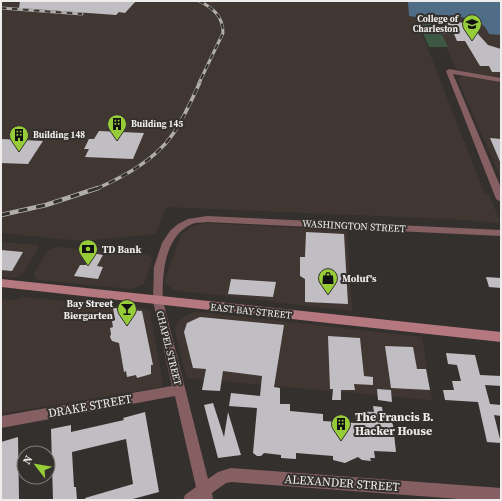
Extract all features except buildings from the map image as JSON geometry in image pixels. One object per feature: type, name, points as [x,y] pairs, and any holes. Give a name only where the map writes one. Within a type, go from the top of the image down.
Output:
[{"type":"main road","name":"EAST BAY STREET","points":[[1,283],[158,301],[501,336]]},
{"type":"street","points":[[501,80],[470,74],[449,72],[501,198]]},
{"type":"street","name":"WASHINGTON STREET","points":[[207,219],[501,233]]},
{"type":"street","name":"CHAPEL STREET","points":[[205,495],[158,301],[156,287],[158,271],[169,238],[175,231],[187,223],[207,219]]},
{"type":"street","name":"DRAKE STREET","points":[[1,422],[179,390]]},
{"type":"street","name":"ALEXANDER STREET","points":[[190,500],[205,495],[223,477],[231,475],[501,495]]},
{"type":"shaded area","points":[[1,1],[408,2],[409,15],[415,16],[485,195],[489,195],[500,221],[498,223],[450,219],[166,207],[156,234],[82,241],[1,233]]},
{"type":"shaded area","name":"College of Charleston","points":[[426,1],[501,14],[501,78],[456,69]]},
{"type":"shaded area","points":[[466,75],[501,82],[501,178],[457,78]]},
{"type":"shaded area","points":[[204,223],[347,230],[352,311],[174,290],[166,284],[165,280],[180,237],[191,227]]},
{"type":"shaded area","points":[[1,242],[38,245],[39,247],[24,272],[19,276],[13,278],[1,276]]},
{"type":"shaded area","points":[[57,247],[148,255],[153,258],[144,284],[131,289],[38,280],[35,278],[34,273],[48,250]]},
{"type":"shaded area","points":[[23,297],[147,309],[150,312],[163,384],[161,387],[1,414],[1,299],[14,300]]},
{"type":"shaded area","points":[[193,312],[422,337],[432,400],[187,378],[175,331],[176,325],[182,318]]},
{"type":"green space","points":[[415,14],[432,14],[448,47],[429,47]]},
{"type":"water","points":[[386,1],[501,1],[501,35],[489,34],[486,28],[482,25],[467,18],[416,14],[416,17],[409,16],[408,2]]},
{"type":"railway","points":[[199,1],[216,13],[223,27],[223,33],[199,83]]},
{"type":"railway","points":[[1,8],[82,14]]},
{"type":"railway","points":[[96,189],[118,179],[139,166],[166,143],[181,122],[200,82]]},
{"type":"railway","points":[[1,215],[46,205],[98,188]]},
{"type":"place","name":"College of Charleston","points":[[472,41]]},
{"type":"place","name":"Building 145","points":[[117,141]]},
{"type":"place","name":"Building 148","points":[[19,152]]},
{"type":"place","name":"TD Bank","points":[[88,266]]},
{"type":"place","name":"Moluf's","points":[[328,295]]},
{"type":"place","name":"Bay Street Biergarten","points":[[127,326]]},
{"type":"place","name":"The Francis B. Hacker House","points":[[341,441]]}]
